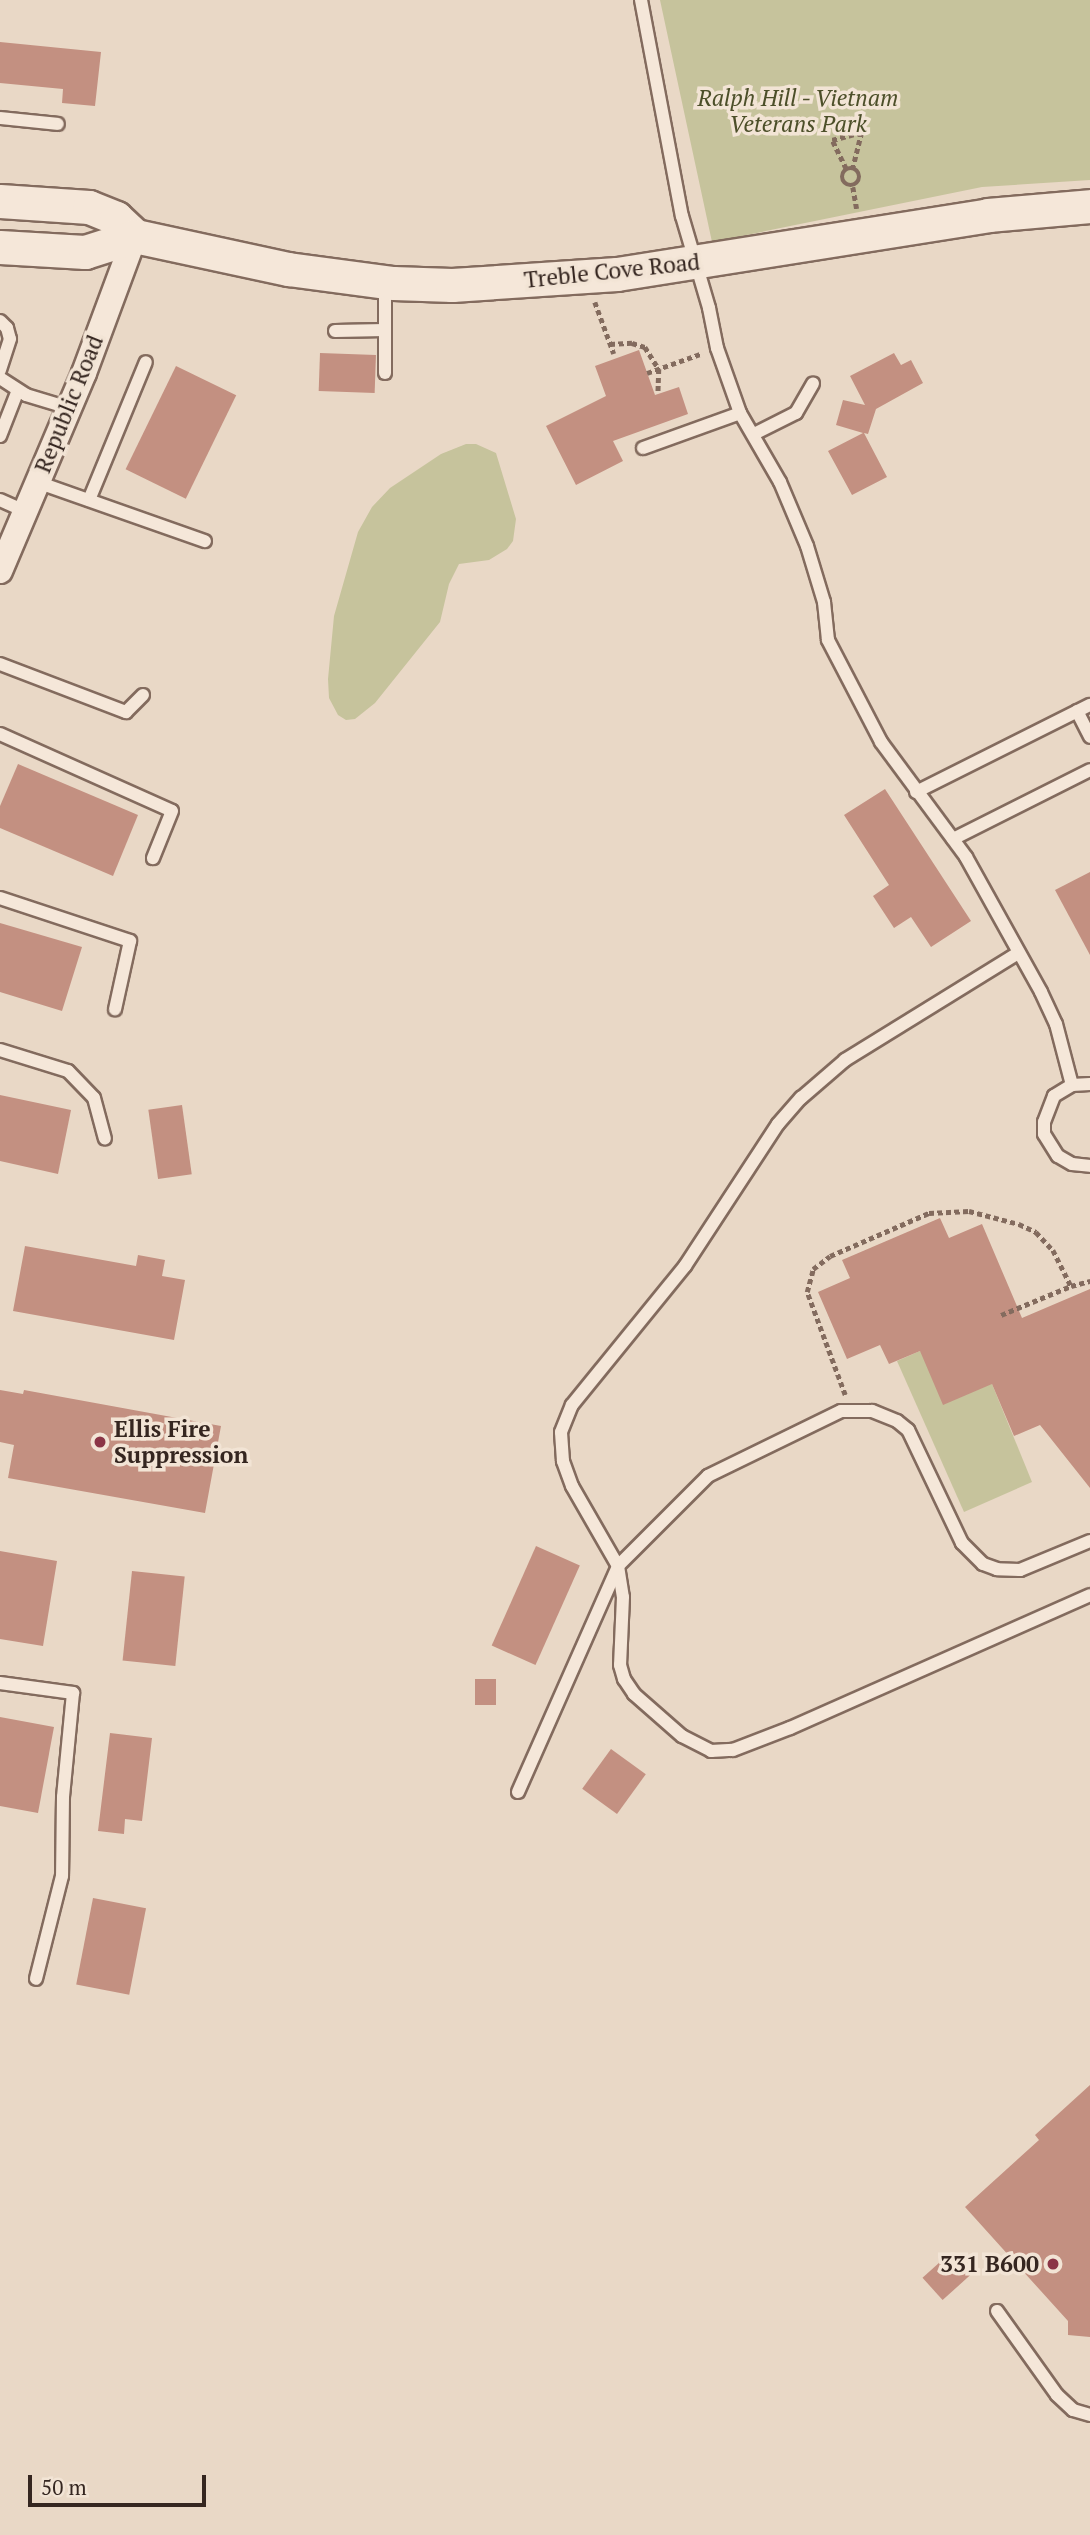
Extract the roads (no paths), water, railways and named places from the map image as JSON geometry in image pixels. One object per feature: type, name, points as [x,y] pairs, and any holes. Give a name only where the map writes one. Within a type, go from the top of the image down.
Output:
[{"type":"main road","name":"Treble Cove Road","points":[[0,201],[89,207],[116,218],[135,236]]},
{"type":"main road","name":"Treble Cove Road","points":[[0,247],[85,252],[135,236],[288,269],[385,283],[481,285],[570,279],[694,263],[988,215],[1090,206]]},
{"type":"street","name":"Republic Road","points":[[0,571],[69,408],[135,236]]},
{"type":"lane","points":[[641,0],[670,156],[694,263],[709,308],[717,348],[740,413],[789,501],[807,545],[824,602],[828,640],[881,742],[953,839],[1052,1013],[1072,1085]]},
{"type":"lane","points":[[0,118],[58,124]]},
{"type":"lane","points":[[385,283],[385,373]]},
{"type":"lane","points":[[0,321],[7,328],[10,339],[0,370]]},
{"type":"lane","points":[[335,331],[385,330]]},
{"type":"lane","points":[[89,500],[146,362]]},
{"type":"lane","points":[[0,378],[18,390],[69,408]]},
{"type":"lane","points":[[754,435],[796,413],[813,383]]},
{"type":"lane","points":[[0,436],[18,390]]},
{"type":"lane","points":[[643,448],[740,413]]},
{"type":"lane","points":[[37,482],[205,541]]},
{"type":"lane","points":[[0,500],[25,511]]},
{"type":"lane","points":[[0,664],[125,712],[143,695]]},
{"type":"lane","points":[[916,792],[1090,705]]},
{"type":"lane","points":[[1077,711],[1090,737]]},
{"type":"lane","points":[[0,734],[172,810],[153,858]]},
{"type":"lane","points":[[953,839],[1090,769]]},
{"type":"lane","points":[[0,898],[130,942],[115,1009]]},
{"type":"lane","points":[[1018,953],[845,1060],[801,1097],[778,1124],[685,1266],[572,1405],[561,1432],[563,1461],[572,1486],[618,1566],[623,1597],[620,1665],[624,1679],[640,1702],[691,1742],[711,1751],[733,1750],[790,1728],[1090,1595]]},
{"type":"lane","points":[[0,1050],[68,1071],[94,1097],[105,1139]]},
{"type":"lane","points":[[1090,1084],[1072,1085],[1054,1096],[1046,1109],[1044,1134],[1058,1156],[1072,1164],[1090,1166]]},
{"type":"lane","points":[[517,1791],[618,1566],[708,1476],[814,1422],[847,1409],[862,1409],[885,1415],[908,1430],[962,1543],[983,1564],[997,1569],[1020,1570],[1090,1541]]},
{"type":"lane","points":[[0,1683],[73,1693],[63,1797],[62,1876],[36,1979]]},
{"type":"lane","points":[[997,2311],[1057,2395],[1073,2410],[1090,2415]]},
{"type":"place","name":"Ellis Fire Suppression","points":[[100,1442]]},
{"type":"place","name":"331 B600","points":[[1053,2264]]},
{"type":"park label","name":"Ralph Hill - Vietnam Veterans Park","points":[[798,111]]}]
